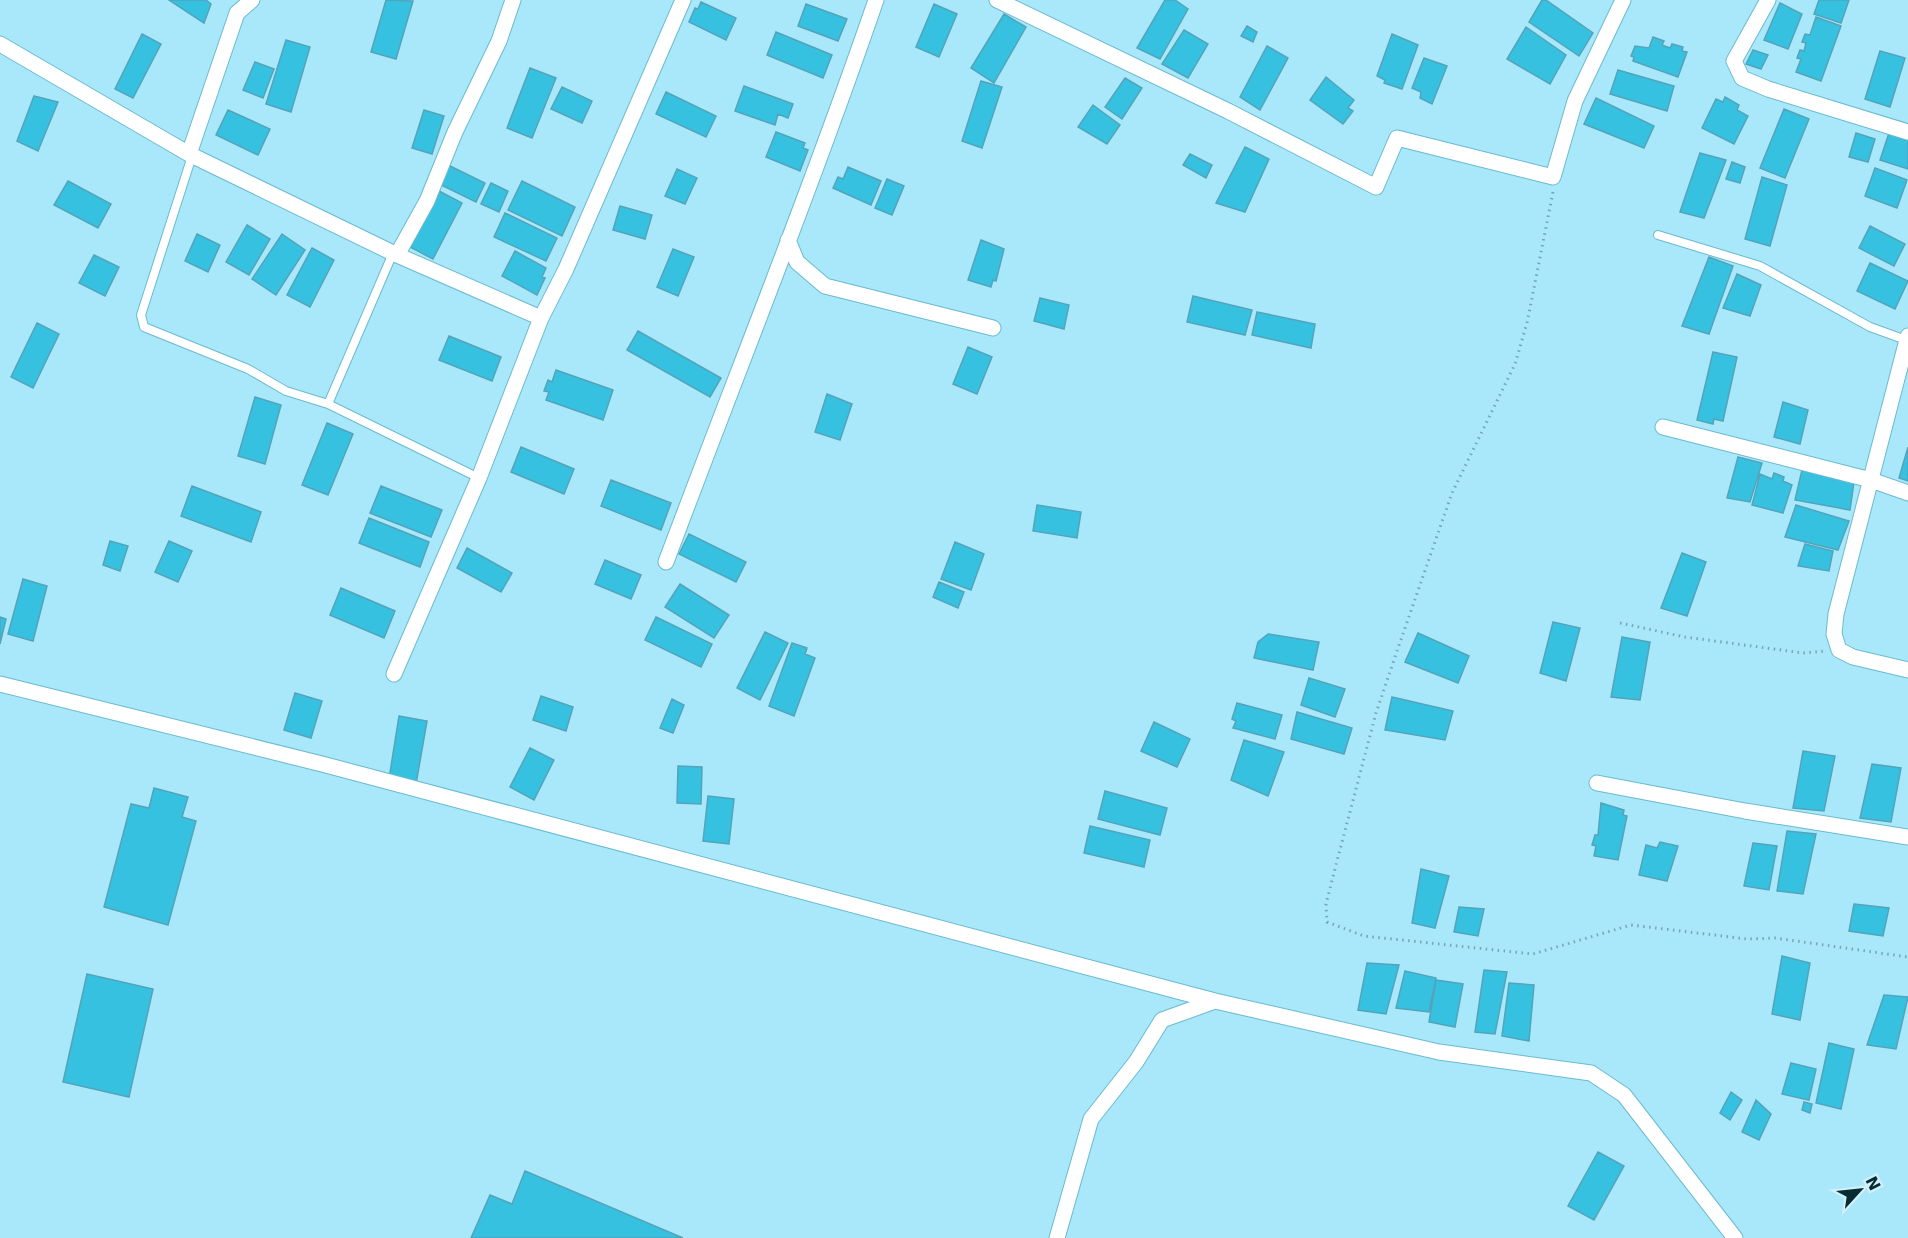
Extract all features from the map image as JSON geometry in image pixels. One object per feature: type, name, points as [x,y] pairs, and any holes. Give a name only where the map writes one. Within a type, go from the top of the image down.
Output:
[{"type":"street","points":[[190,155],[237,13],[252,0]]},
{"type":"street","points":[[395,254],[427,201],[455,132],[499,41],[513,0]]},
{"type":"street","points":[[394,674],[479,478],[541,318],[570,258],[683,0]]},
{"type":"street","points":[[666,562],[825,147],[876,0]]},
{"type":"street","points":[[997,0],[1228,111],[1376,187],[1397,138],[1553,177],[1575,101],[1623,0]]},
{"type":"street","points":[[1768,0],[1734,61],[1742,78],[1768,89],[1908,132]]},
{"type":"street","points":[[0,44],[190,155],[395,254],[541,318]]},
{"type":"street","points":[[788,240],[797,262],[825,286],[993,328]]},
{"type":"street","points":[[1907,338],[1836,614],[1834,634],[1839,650],[1852,657],[1908,670]]},
{"type":"street","points":[[1663,427],[1871,480],[1908,493]]},
{"type":"street","points":[[0,684],[334,767],[1215,1001],[1439,1052],[1591,1073],[1624,1095],[1735,1238]]},
{"type":"street","points":[[1597,783],[1745,811],[1908,837]]},
{"type":"street","points":[[1057,1238],[1091,1119],[1136,1062],[1162,1020],[1215,1001]]},
{"type":"lane","points":[[190,155],[141,322],[144,327],[248,369],[286,391],[328,404],[479,478]]},
{"type":"lane","points":[[1658,235],[1760,266],[1870,327],[1907,338]]},
{"type":"lane","points":[[328,404],[395,254]]},
{"type":"path","points":[[1553,177],[1553,191],[1527,323],[1515,364],[1452,493],[1395,654],[1376,713],[1334,872],[1326,904],[1327,922],[1364,936],[1533,954],[1631,925],[1747,939],[1774,938],[1908,957]]},
{"type":"path","points":[[1620,623],[1685,637],[1803,653],[1839,650]]},
{"type":"building","points":[[169,0],[206,0],[211,4],[204,23]]},
{"type":"building","points":[[386,0],[413,1],[396,59],[371,52]]},
{"type":"building","points":[[1165,0],[1175,0],[1188,9],[1160,59],[1137,48]]},
{"type":"building","points":[[1542,0],[1546,0],[1593,33],[1579,56],[1529,22]]},
{"type":"building","points":[[1819,0],[1849,0],[1841,23],[1814,14]]},
{"type":"building","points":[[701,2],[736,18],[726,40],[689,22],[695,8],[698,9]]},
{"type":"building","points":[[1780,3],[1802,14],[1788,49],[1764,40]]},
{"type":"building","points":[[806,4],[847,19],[838,41],[798,26]]},
{"type":"building","points":[[934,4],[957,14],[939,57],[916,47]]},
{"type":"building","points":[[1004,14],[1026,27],[994,83],[971,68]]},
{"type":"building","points":[[1816,17],[1841,26],[1821,81],[1796,72],[1801,59],[1797,58],[1800,50],[1804,51],[1806,43],[1802,42],[1805,34],[1810,35]]},
{"type":"building","points":[[1247,26],[1257,32],[1253,42],[1241,36]]},
{"type":"building","points":[[1526,27],[1566,55],[1550,84],[1507,59]]},
{"type":"building","points":[[1184,30],[1208,44],[1188,78],[1162,64]]},
{"type":"building","points":[[776,32],[832,55],[823,78],[767,55]]},
{"type":"building","points":[[142,34],[161,44],[133,98],[115,89]]},
{"type":"building","points":[[1392,34],[1418,45],[1402,89],[1384,83],[1385,80],[1377,76]]},
{"type":"building","points":[[1653,37],[1664,41],[1662,45],[1670,48],[1672,44],[1683,47],[1682,51],[1687,52],[1678,77],[1633,61],[1634,57],[1631,56],[1635,46],[1649,48]]},
{"type":"building","points":[[286,40],[310,47],[291,112],[266,104]]},
{"type":"building","points":[[1267,46],[1288,58],[1260,110],[1240,97]]},
{"type":"building","points":[[1753,50],[1768,55],[1761,69],[1746,64]]},
{"type":"building","points":[[1880,51],[1905,58],[1890,107],[1865,99]]},
{"type":"building","points":[[1424,58],[1447,66],[1432,104],[1420,98],[1421,92],[1412,88]]},
{"type":"building","points":[[255,62],[274,69],[263,98],[243,90]]},
{"type":"building","points":[[530,68],[556,78],[532,138],[507,128]]},
{"type":"building","points":[[1618,70],[1674,86],[1667,111],[1610,94]]},
{"type":"building","points":[[1326,77],[1354,100],[1348,108],[1353,111],[1343,124],[1310,100]]},
{"type":"building","points":[[1125,78],[1142,88],[1122,119],[1105,107]]},
{"type":"building","points":[[981,81],[1002,87],[982,148],[962,141]]},
{"type":"building","points":[[744,86],[793,104],[788,118],[778,114],[775,125],[735,111]]},
{"type":"building","points":[[562,87],[592,101],[582,123],[551,109]]},
{"type":"building","points":[[666,92],[716,116],[706,137],[656,114]]},
{"type":"building","points":[[34,96],[58,102],[38,151],[17,141]]},
{"type":"building","points":[[1725,97],[1739,105],[1737,110],[1748,116],[1734,144],[1702,128],[1716,99],[1723,102]]},
{"type":"building","points":[[1596,98],[1654,126],[1644,148],[1584,124]]},
{"type":"building","points":[[1093,105],[1120,125],[1107,144],[1078,127]]},
{"type":"building","points":[[1784,109],[1809,119],[1785,178],[1760,168]]},
{"type":"building","points":[[228,110],[270,129],[258,155],[216,135]]},
{"type":"building","points":[[424,110],[444,116],[432,154],[412,148]]},
{"type":"building","points":[[776,132],[805,143],[803,148],[808,150],[800,171],[766,157]]},
{"type":"building","points":[[1856,133],[1875,139],[1868,162],[1849,157]]},
{"type":"building","points":[[1889,133],[1908,139],[1908,169],[1880,160]]},
{"type":"building","points":[[1245,147],[1269,159],[1245,212],[1216,203]]},
{"type":"building","points":[[1700,153],[1726,160],[1704,218],[1680,212]]},
{"type":"building","points":[[1190,154],[1212,165],[1206,178],[1183,165]]},
{"type":"building","points":[[1732,162],[1745,167],[1740,183],[1726,179]]},
{"type":"building","points":[[448,165],[485,183],[476,202],[439,184]]},
{"type":"building","points":[[848,167],[881,181],[871,205],[833,188],[838,177],[843,179]]},
{"type":"building","points":[[1875,168],[1907,180],[1897,208],[1865,196]]},
{"type":"building","points":[[677,169],[697,178],[685,204],[665,196]]},
{"type":"building","points":[[1762,177],[1787,185],[1770,246],[1745,239]]},
{"type":"building","points":[[887,179],[904,186],[892,215],[875,208]]},
{"type":"building","points":[[68,181],[111,204],[98,228],[54,205]]},
{"type":"building","points":[[522,181],[575,207],[562,236],[508,210]]},
{"type":"building","points":[[491,183],[508,191],[499,212],[481,204]]},
{"type":"building","points":[[439,191],[462,203],[433,259],[410,247]]},
{"type":"building","points":[[620,206],[652,215],[645,239],[613,230]]},
{"type":"building","points":[[505,213],[557,238],[546,261],[494,237]]},
{"type":"building","points":[[247,225],[270,239],[249,275],[226,262]]},
{"type":"building","points":[[1870,226],[1905,244],[1894,266],[1859,248]]},
{"type":"building","points":[[197,234],[220,245],[208,272],[185,261]]},
{"type":"building","points":[[282,234],[305,250],[276,295],[252,279]]},
{"type":"building","points":[[981,240],[1004,249],[996,281],[993,280],[991,287],[968,280]]},
{"type":"building","points":[[312,248],[334,260],[310,307],[287,295]]},
{"type":"building","points":[[673,249],[694,257],[678,296],[657,287]]},
{"type":"building","points":[[515,251],[546,268],[542,277],[545,278],[537,295],[502,276]]},
{"type":"building","points":[[94,255],[119,267],[105,296],[79,283]]},
{"type":"building","points":[[1709,257],[1733,266],[1709,334],[1682,326]]},
{"type":"building","points":[[1870,263],[1908,281],[1895,309],[1857,291]]},
{"type":"building","points":[[1737,274],[1761,285],[1750,316],[1723,308]]},
{"type":"building","points":[[1193,296],[1252,310],[1245,335],[1187,322]]},
{"type":"building","points":[[1040,298],[1069,305],[1064,329],[1034,321]]},
{"type":"building","points":[[1257,312],[1315,324],[1311,348],[1252,335]]},
{"type":"building","points":[[37,323],[59,334],[33,388],[11,377]]},
{"type":"building","points":[[638,331],[721,378],[710,397],[627,350]]},
{"type":"building","points":[[449,336],[501,357],[492,381],[439,360]]},
{"type":"building","points":[[968,347],[992,357],[977,394],[953,384]]},
{"type":"building","points":[[1713,352],[1737,357],[1723,421],[1714,419],[1713,424],[1697,420]]},
{"type":"building","points":[[556,370],[613,390],[603,420],[546,400],[549,392],[544,391],[548,380],[552,382]]},
{"type":"building","points":[[827,394],[852,404],[840,440],[815,432]]},
{"type":"building","points":[[255,397],[281,405],[265,464],[238,456]]},
{"type":"building","points":[[1783,402],[1808,410],[1800,444],[1774,437]]},
{"type":"building","points":[[327,423],[353,434],[328,495],[302,485]]},
{"type":"building","points":[[521,447],[574,469],[564,494],[511,472]]},
{"type":"building","points":[[1908,447],[1908,481],[1899,478]]},
{"type":"building","points":[[1738,457],[1762,463],[1750,502],[1727,498]]},
{"type":"building","points":[[1802,470],[1854,482],[1850,510],[1795,500]]},
{"type":"building","points":[[1774,473],[1784,477],[1783,481],[1792,485],[1783,513],[1752,505],[1760,474],[1772,479]]},
{"type":"building","points":[[611,480],[671,503],[661,530],[601,506]]},
{"type":"building","points":[[192,486],[261,512],[251,542],[181,516]]},
{"type":"building","points":[[381,486],[442,510],[431,537],[370,513]]},
{"type":"building","points":[[1037,505],[1081,512],[1077,538],[1033,531]]},
{"type":"building","points":[[1796,505],[1849,521],[1838,550],[1785,537]]},
{"type":"building","points":[[369,518],[429,542],[420,567],[359,543]]},
{"type":"building","points":[[689,534],[746,562],[736,582],[679,554]]},
{"type":"building","points":[[110,541],[128,546],[120,571],[103,565]]},
{"type":"building","points":[[169,541],[192,551],[178,582],[155,572]]},
{"type":"building","points":[[955,542],[984,554],[971,590],[941,579]]},
{"type":"building","points":[[1805,544],[1833,551],[1829,571],[1798,566]]},
{"type":"building","points":[[467,548],[512,573],[501,592],[457,568]]},
{"type":"building","points":[[1682,553],[1706,562],[1687,616],[1661,608]]},
{"type":"building","points":[[605,560],[641,575],[631,599],[595,584]]},
{"type":"building","points":[[23,579],[47,586],[33,641],[8,634]]},
{"type":"building","points":[[939,582],[964,592],[958,608],[933,597]]},
{"type":"building","points":[[680,584],[729,615],[714,638],[665,607]]},
{"type":"building","points":[[341,588],[395,611],[384,638],[330,615]]},
{"type":"building","points":[[0,617],[6,619],[0,644]]},
{"type":"building","points":[[656,617],[712,644],[701,667],[645,640]]},
{"type":"building","points":[[1553,622],[1580,628],[1566,681],[1540,673]]},
{"type":"building","points":[[765,632],[788,643],[760,700],[737,688]]},
{"type":"building","points":[[1418,633],[1469,656],[1458,683],[1405,662]]},
{"type":"building","points":[[1268,634],[1319,642],[1313,670],[1254,658],[1258,642]]},
{"type":"building","points":[[1622,637],[1650,642],[1640,700],[1611,697]]},
{"type":"building","points":[[792,643],[807,648],[805,654],[815,658],[794,716],[769,706]]},
{"type":"building","points":[[1309,678],[1345,689],[1335,717],[1301,705]]},
{"type":"building","points":[[295,693],[322,701],[311,738],[284,730]]},
{"type":"building","points":[[541,696],[573,707],[566,731],[533,720]]},
{"type":"building","points":[[1392,697],[1453,711],[1445,740],[1385,730]]},
{"type":"building","points":[[672,699],[684,705],[673,733],[660,728]]},
{"type":"building","points":[[1237,703],[1282,715],[1275,739],[1233,728],[1236,721],[1232,719]]},
{"type":"building","points":[[1297,712],[1352,728],[1344,754],[1291,739]]},
{"type":"building","points":[[399,716],[427,721],[416,784],[389,779]]},
{"type":"building","points":[[1154,722],[1190,739],[1177,767],[1141,751]]},
{"type":"building","points":[[1244,740],[1284,752],[1268,796],[1231,780]]},
{"type":"building","points":[[530,748],[554,760],[534,800],[510,787]]},
{"type":"building","points":[[1803,751],[1835,756],[1824,811],[1793,808]]},
{"type":"building","points":[[1872,764],[1901,768],[1891,822],[1860,818]]},
{"type":"building","points":[[678,766],[702,767],[701,804],[677,803]]},
{"type":"building","points":[[154,788],[188,797],[182,817],[196,821],[168,925],[104,907],[131,804],[149,808]]},
{"type":"building","points":[[1105,791],[1167,808],[1160,835],[1098,819]]},
{"type":"building","points":[[708,796],[734,799],[729,844],[703,841]]},
{"type":"building","points":[[1601,803],[1624,810],[1623,815],[1627,816],[1618,860],[1594,856],[1596,846],[1592,845],[1595,835],[1598,835]]},
{"type":"building","points":[[1090,826],[1150,840],[1144,867],[1084,853]]},
{"type":"building","points":[[1787,831],[1816,834],[1803,894],[1777,891]]},
{"type":"building","points":[[1660,842],[1678,846],[1667,881],[1639,875],[1646,845],[1657,848]]},
{"type":"building","points":[[1753,843],[1777,846],[1769,890],[1744,886]]},
{"type":"building","points":[[1421,869],[1449,876],[1435,928],[1412,923]]},
{"type":"building","points":[[1854,904],[1889,908],[1883,936],[1849,931]]},
{"type":"building","points":[[1459,907],[1484,909],[1478,936],[1454,932]]},
{"type":"building","points":[[1782,956],[1810,963],[1800,1020],[1772,1014]]},
{"type":"building","points":[[1367,963],[1399,965],[1386,1014],[1358,1010]]},
{"type":"building","points":[[1484,970],[1507,972],[1495,1034],[1475,1032]]},
{"type":"building","points":[[1405,971],[1436,978],[1429,1012],[1396,1008]]},
{"type":"building","points":[[87,974],[153,989],[129,1097],[63,1082]]},
{"type":"building","points":[[1436,980],[1463,984],[1455,1027],[1429,1022]]},
{"type":"building","points":[[1509,983],[1534,985],[1529,1041],[1502,1036]]},
{"type":"building","points":[[1884,995],[1908,997],[1896,1049],[1867,1045]]},
{"type":"building","points":[[1829,1043],[1854,1049],[1841,1109],[1816,1103]]},
{"type":"building","points":[[1791,1063],[1816,1069],[1809,1100],[1782,1094]]},
{"type":"building","points":[[1731,1092],[1742,1100],[1730,1120],[1720,1113]]},
{"type":"building","points":[[1756,1100],[1771,1114],[1759,1140],[1742,1132]]},
{"type":"building","points":[[1804,1102],[1812,1104],[1810,1113],[1802,1110]]},
{"type":"building","points":[[1598,1152],[1624,1166],[1594,1220],[1568,1206]]},
{"type":"building","points":[[525,1171],[683,1238],[471,1238],[490,1195],[512,1204]]}]
